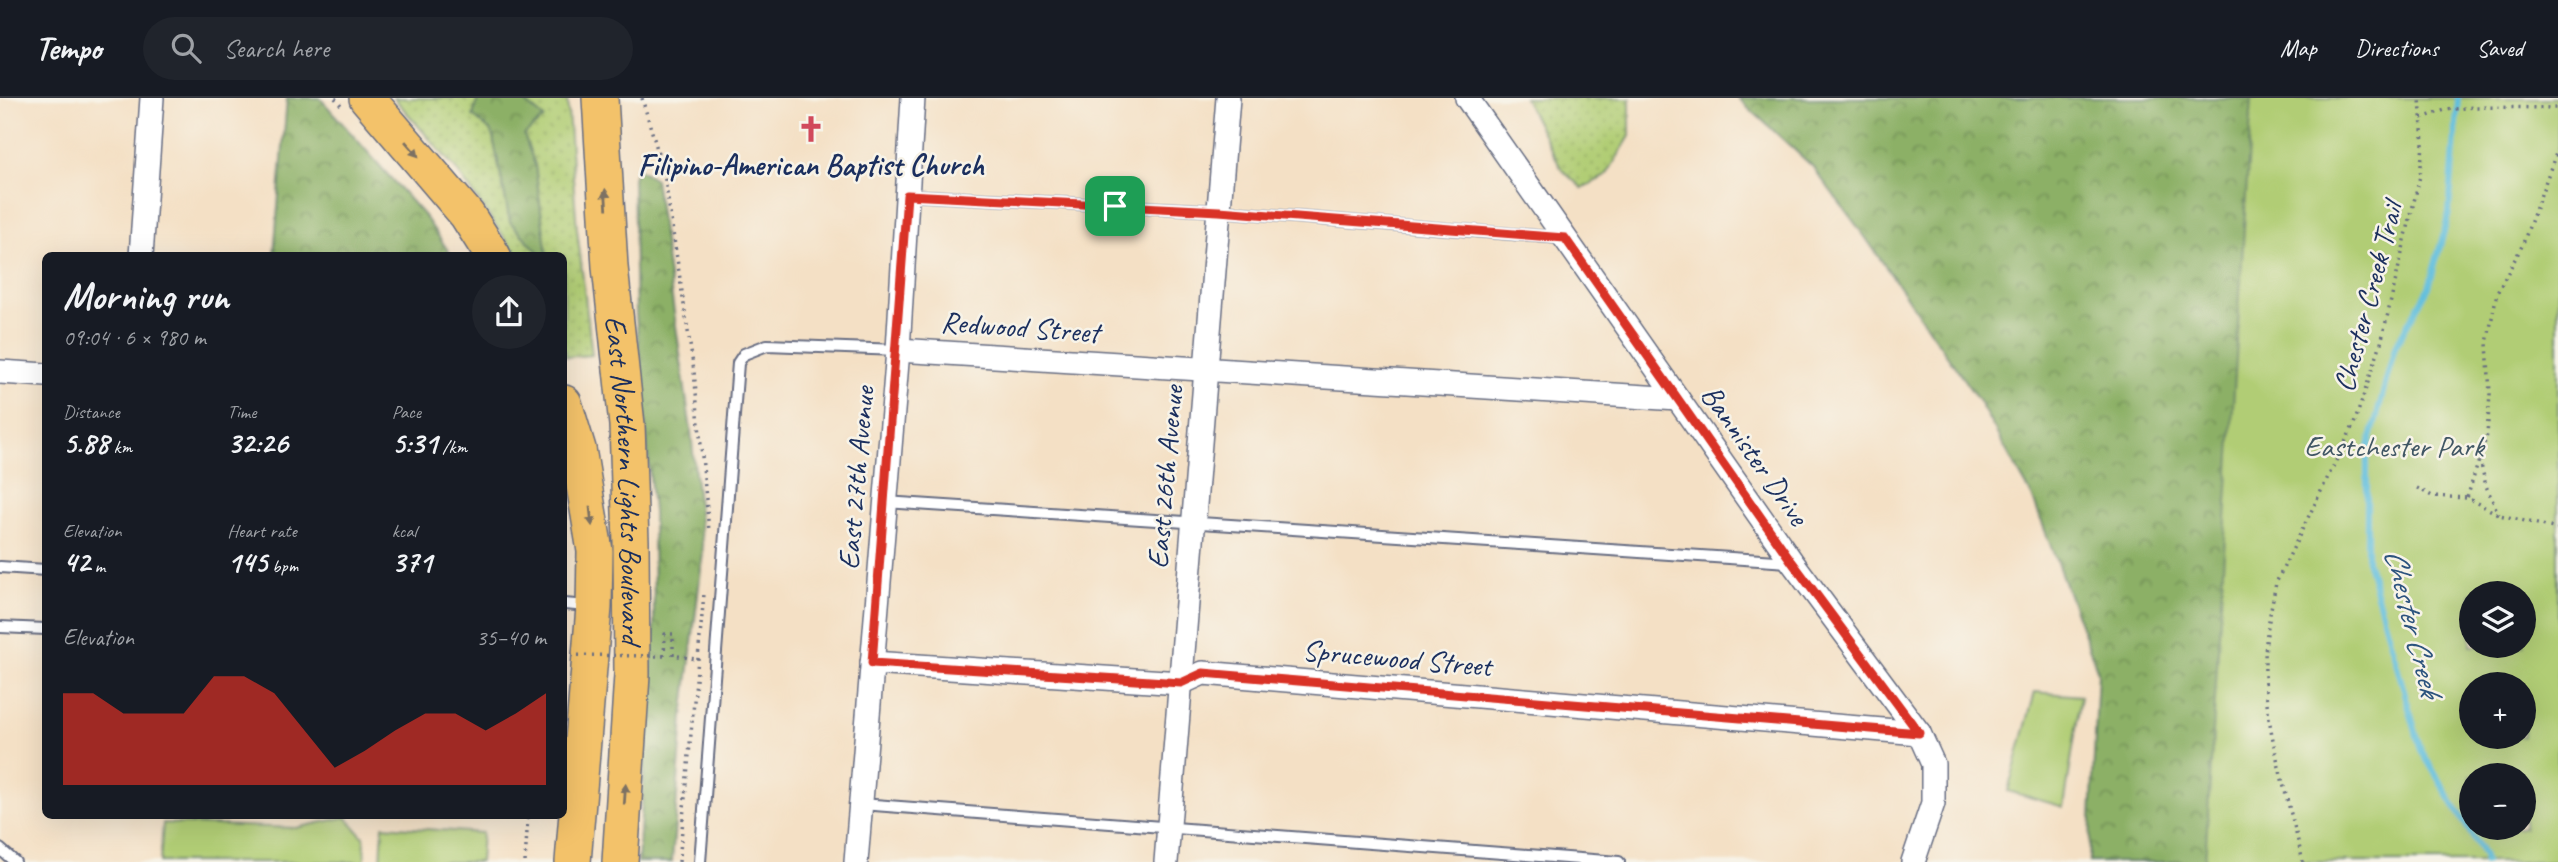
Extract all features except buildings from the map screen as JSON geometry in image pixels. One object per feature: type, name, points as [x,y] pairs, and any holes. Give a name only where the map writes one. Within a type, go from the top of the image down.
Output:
[{"type":"main road","points":[[367,98],[467,215],[490,252]]},
{"type":"main road","name":"East Northern Lights Boulevard","points":[[600,98],[610,267],[627,425],[630,516],[632,675],[620,862]]},
{"type":"main road","name":"East Northern Lights Boulevard","points":[[567,413],[589,502],[595,551],[579,605],[573,862]]},
{"type":"street","points":[[141,252],[152,98]]},
{"type":"street","name":"East 27th Avenue","points":[[856,862],[898,350],[913,98]]},
{"type":"street","name":"East 26th Avenue","points":[[1166,862],[1228,98]]},
{"type":"street","name":"Bannister Drive","points":[[1467,98],[1792,562],[1919,733],[1933,764],[1933,803],[1913,862]]},
{"type":"street","name":"Redwood Street","points":[[898,350],[1678,399]]},
{"type":"street","points":[[0,372],[42,375]]},
{"type":"street","name":"Sprucewood Street","points":[[872,663],[1181,683],[1203,673],[1919,733]]},
{"type":"lane","points":[[907,195],[1219,211],[1565,238]]},
{"type":"lane","name":"Redwood Street","points":[[700,862],[738,363],[744,354],[767,345],[898,350]]},
{"type":"lane","points":[[885,502],[1792,562]]},
{"type":"lane","points":[[0,567],[42,570]]},
{"type":"lane","points":[[0,627],[42,629]]},
{"type":"lane","points":[[860,804],[1619,862]]},
{"type":"lane","points":[[0,849],[15,862]]},
{"type":"path","points":[[642,98],[664,173],[692,358],[708,543]]},
{"type":"path","name":"Chester Creek Trail","points":[[2303,862],[2267,707],[2264,663],[2270,609],[2277,583],[2354,424],[2381,343],[2415,208],[2423,145],[2420,98]]},
{"type":"path","points":[[2422,118],[2445,110],[2474,107],[2558,108]]},
{"type":"path","points":[[2467,498],[2487,435],[2490,394],[2487,343],[2497,293],[2522,246],[2558,148]]},
{"type":"path","points":[[2479,458],[2486,486],[2500,515]]},
{"type":"path","points":[[2417,488],[2432,496],[2467,498],[2500,515],[2558,529]]},
{"type":"path","points":[[679,862],[704,589]]},
{"type":"path","points":[[567,655],[664,656],[664,634],[674,634],[673,656],[696,659]]},
{"type":"path","points":[[525,862],[528,819]]},
{"type":"green space","points":[[287,98],[320,98],[426,218],[449,252],[274,252]]},
{"type":"green space","points":[[394,98],[567,98],[577,229],[592,355],[567,357],[567,252],[515,252],[455,168]]},
{"type":"green space","points":[[478,98],[520,98],[544,118],[524,135],[535,165],[547,252],[538,252],[510,222],[492,132],[473,116]]},
{"type":"green space","points":[[1524,98],[1630,98],[1630,136],[1606,176],[1582,188],[1562,170]]},
{"type":"green space","points":[[1738,98],[2393,98],[2251,862],[2089,862],[2098,672],[2032,496],[1978,400],[1863,234],[1812,166]]},
{"type":"green space","name":"Eastchester Park","points":[[2252,98],[2558,98],[2558,862],[2205,862]]},
{"type":"green space","points":[[637,168],[655,179],[691,431],[703,553],[683,717],[672,862],[638,862],[654,624],[653,512],[636,315],[633,178]]},
{"type":"green space","points":[[2035,692],[2081,696],[2064,807],[2008,791]]},
{"type":"green space","points":[[348,819],[364,838],[365,862],[160,862],[163,823],[296,828]]},
{"type":"green space","points":[[383,826],[482,833],[480,862],[381,862]]},
{"type":"waterway","name":"Chester Creek","points":[[2458,98],[2449,213],[2429,287],[2395,347],[2367,454],[2367,560],[2421,750],[2484,856],[2485,862]]},
{"type":"place","name":"Filipino-American Baptist Church","points":[[811,129]]},
{"type":"route","points":[[907,195],[1115,206],[1219,211],[1565,238],[1792,562],[1919,733],[1203,673],[1181,683],[872,663],[898,350],[907,195]]}]
